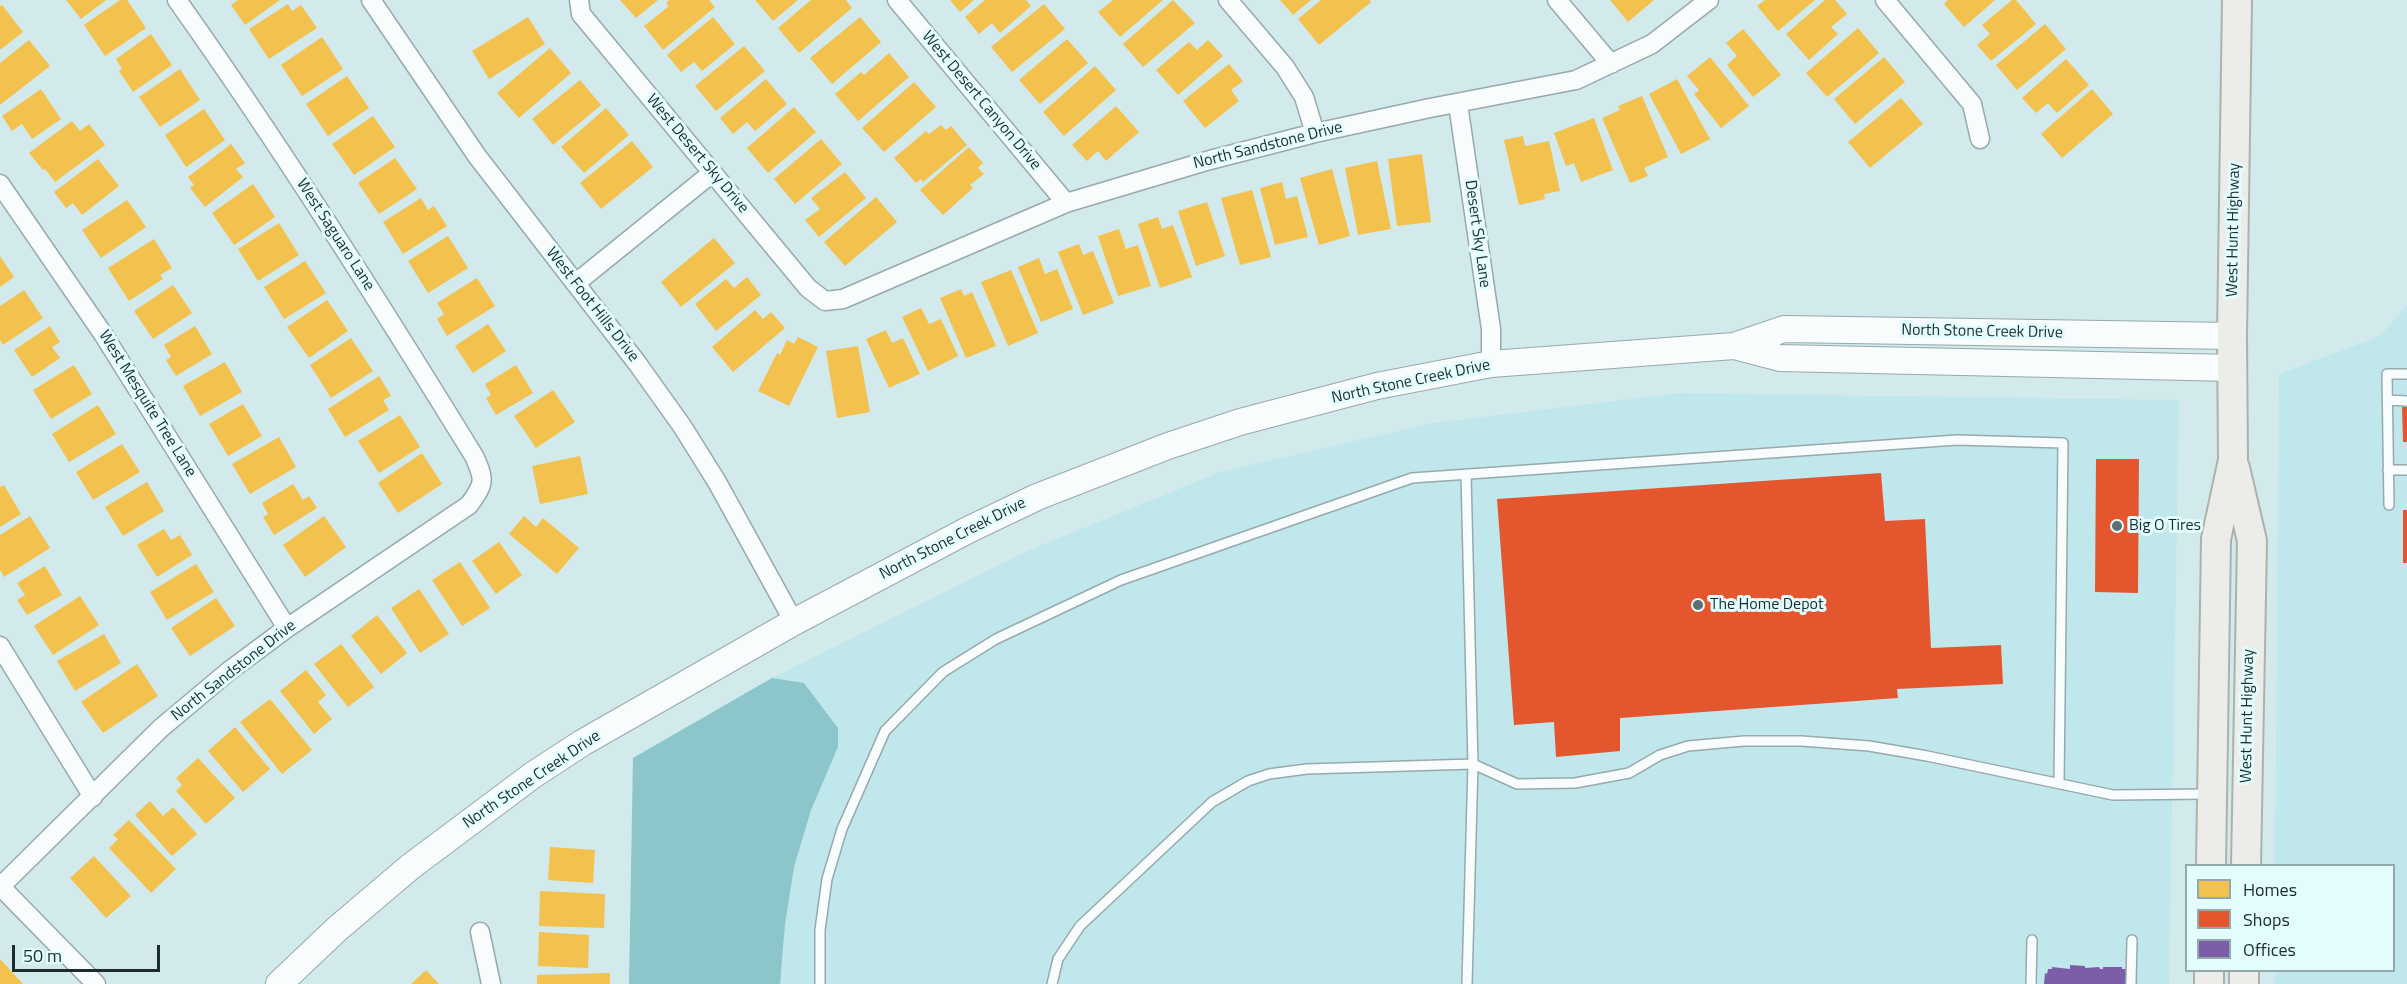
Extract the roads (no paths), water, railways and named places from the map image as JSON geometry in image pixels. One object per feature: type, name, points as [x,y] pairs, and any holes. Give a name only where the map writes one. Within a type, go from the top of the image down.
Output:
[{"type":"main road","name":"West Hunt Highway","points":[[2237,0],[2232,336],[2234,460],[2252,541],[2246,864]]},
{"type":"main road","name":"West Hunt Highway","points":[[2211,864],[2216,539],[2234,460]]},
{"type":"main road","points":[[2212,794],[2247,793]]},
{"type":"street","name":"West Saguaro Lane","points":[[177,0],[377,298],[474,456],[484,477]]},
{"type":"street","name":"West Foot Hills Drive","points":[[371,0],[477,156],[576,283],[682,426],[717,482],[794,622]]},
{"type":"street","name":"West Desert Sky Drive","points":[[579,0],[581,14],[808,288],[825,300]]},
{"type":"street","name":"West Desert Canyon Drive","points":[[897,0],[1066,203]]},
{"type":"street","points":[[1228,0],[1285,67],[1304,97],[1315,133]]},
{"type":"street","points":[[1557,0],[1611,64]]},
{"type":"street","name":"North Sandstone Drive","points":[[825,300],[843,300],[1066,203],[1210,160],[1315,133],[1576,80],[1652,44],[1709,0]]},
{"type":"street","points":[[1885,0],[1972,104],[1980,139]]},
{"type":"street","name":"Desert Sky Lane","points":[[1458,104],[1491,329],[1491,364]]},
{"type":"street","points":[[576,283],[712,173]]},
{"type":"street","name":"West Mesquite Tree Lane","points":[[0,184],[103,334],[287,628]]},
{"type":"street","name":"North Stone Creek Drive","points":[[279,984],[370,900],[452,834],[533,775],[634,712],[794,622],[1037,497],[1168,446],[1240,422],[1377,386],[1491,364],[1734,346],[1784,329],[2232,336]]},
{"type":"street","name":"North Stone Creek Drive","points":[[1734,346],[1780,358],[2233,368]]},
{"type":"street","name":"North Sandstone Drive","points":[[0,887],[161,728],[229,671],[287,628],[469,505],[481,489],[484,477]]},
{"type":"street","points":[[0,646],[93,797]]},
{"type":"street","points":[[0,887],[96,984]]},
{"type":"street","points":[[480,932],[491,984]]},
{"type":"lane","points":[[2389,505],[2387,374],[2407,374]]},
{"type":"lane","points":[[2387,400],[2407,401]]},
{"type":"lane","points":[[820,984],[820,930],[827,879],[842,829],[885,731],[943,672],[996,639],[1121,580],[1412,478],[1957,440],[2063,443],[2058,783]]},
{"type":"lane","points":[[2388,471],[2407,470]]},
{"type":"lane","points":[[1466,474],[1473,764],[1467,984]]},
{"type":"lane","points":[[1052,984],[1058,959],[1080,926],[1212,802],[1248,782],[1269,774],[1307,769],[1473,764],[1516,784],[1575,783],[1629,773],[1660,755],[1688,746],[1744,741],[1801,741],[1869,746],[2113,795],[2212,794]]},
{"type":"lane","points":[[2031,984],[2032,940]]},
{"type":"lane","points":[[2131,984],[2132,940]]},
{"type":"place","name":"Big O Tires","points":[[2117,526]]},
{"type":"place","name":"The Home Depot","points":[[1698,605]]}]
